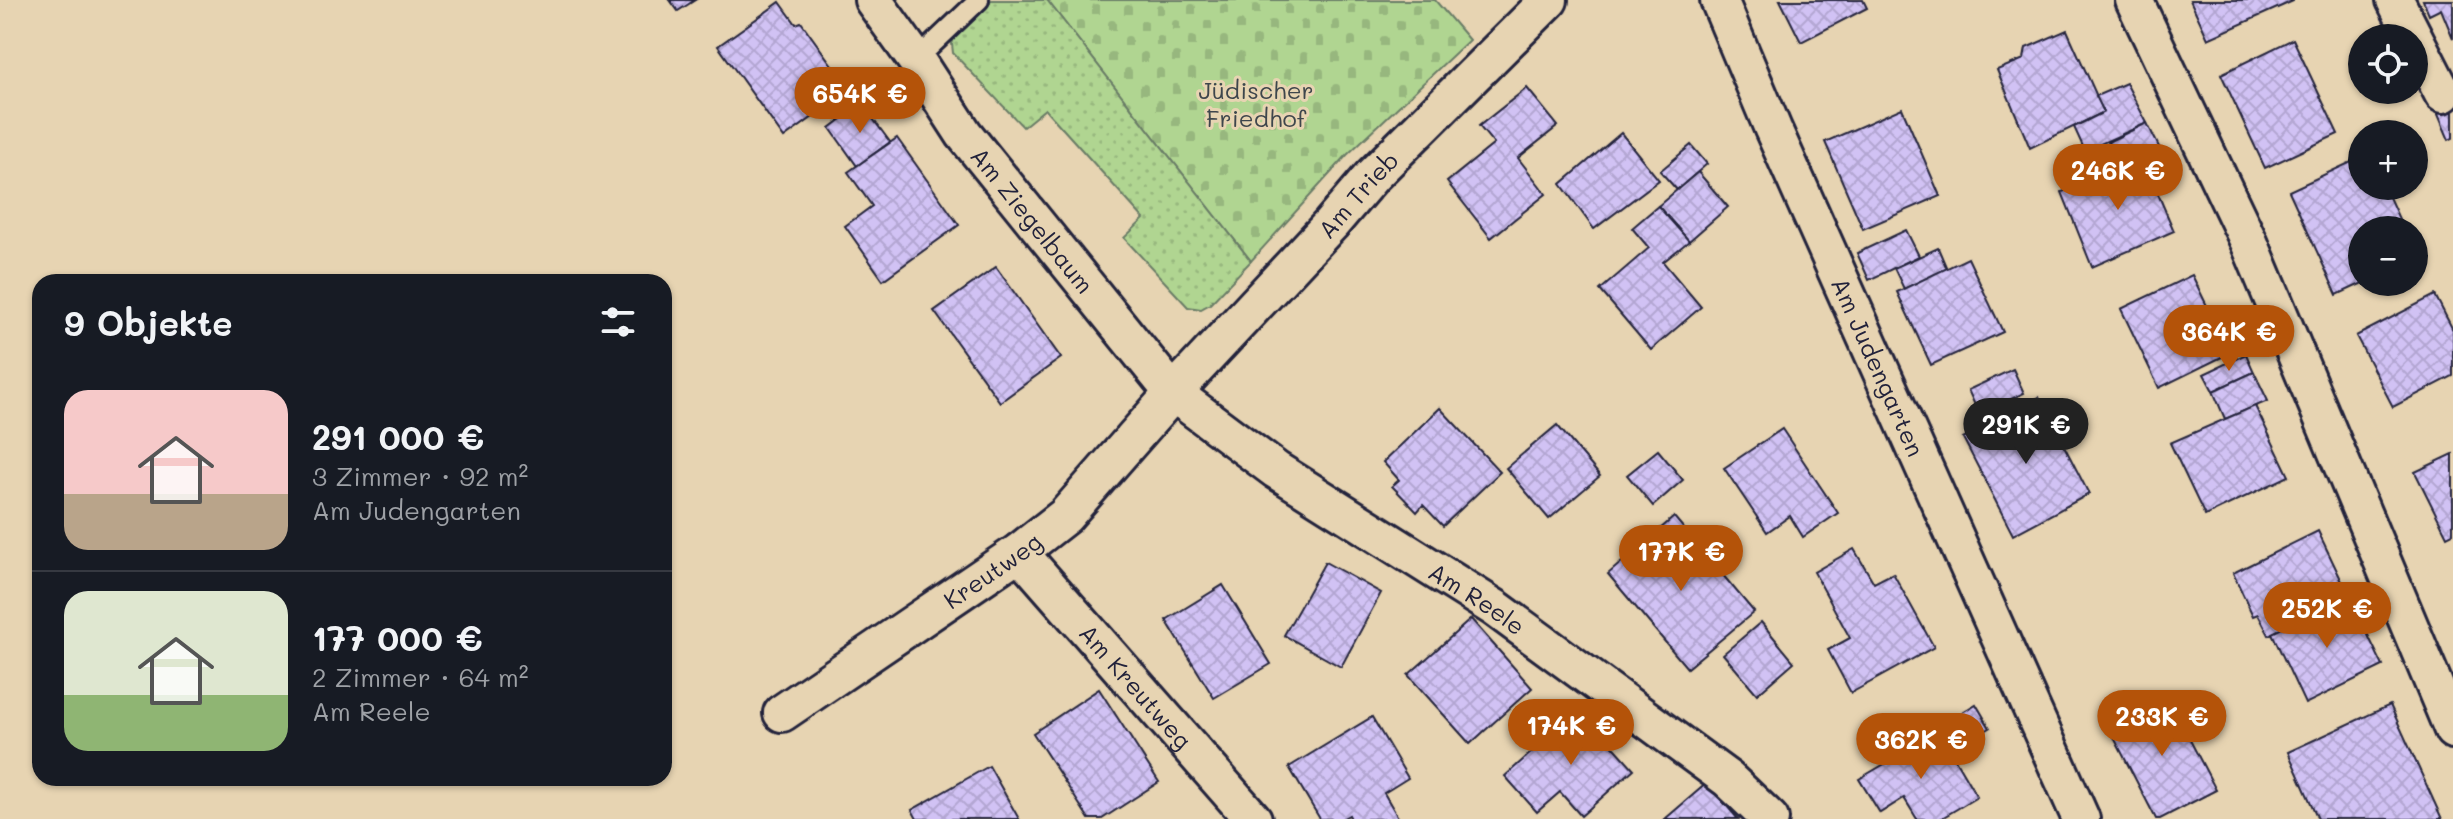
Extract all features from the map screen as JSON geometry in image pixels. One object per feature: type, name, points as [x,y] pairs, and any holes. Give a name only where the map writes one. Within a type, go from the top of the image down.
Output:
[{"type":"street","name":"Am Ziegelbaum","points":[[873,0],[964,134],[1173,393]]},
{"type":"street","name":"Am Trieb","points":[[1173,393],[1372,176],[1549,0]]},
{"type":"street","name":"Am Judengarten","points":[[1719,0],[1773,129],[2081,819]]},
{"type":"street","points":[[2134,0],[2249,242],[2453,730]]},
{"type":"street","points":[[2395,0],[2443,94]]},
{"type":"street","name":"Kreutweg","points":[[782,713],[1019,552],[1065,516],[1173,393]]},
{"type":"street","name":"Am Reele","points":[[1173,393],[1276,470],[1495,608],[1728,779],[1770,819]]},
{"type":"street","name":"Am Kreutweg","points":[[1019,552],[1253,819]]},
{"type":"lane","points":[[916,60],[979,0]]},
{"type":"green space","points":[[991,0],[1047,0],[1251,261],[1210,304],[1201,309],[1188,307],[1124,238],[1144,219],[1045,109],[1023,127],[953,53],[955,36]]},
{"type":"green space","name":"Jüdischer Friedhof","points":[[1047,0],[1435,0],[1469,40],[1347,155],[1251,261]]},
{"type":"building","points":[[670,0],[695,0],[678,11]]},
{"type":"building","points":[[1780,0],[1863,0],[1867,8],[1801,42]]},
{"type":"building","points":[[2190,0],[2293,0],[2293,1],[2208,39]]},
{"type":"building","points":[[2423,0],[2453,0],[2453,38],[2441,9],[2429,15]]},
{"type":"building","points":[[780,2],[796,24],[801,22],[834,68],[831,71],[846,93],[784,138],[718,46]]},
{"type":"building","points":[[2067,30],[2104,112],[2030,148],[1997,70],[2024,59],[2026,48]]},
{"type":"building","points":[[2293,39],[2338,134],[2265,168],[2221,74]]},
{"type":"building","points":[[2126,83],[2147,123],[2085,151],[2074,127],[2104,112],[2096,96]]},
{"type":"building","points":[[1527,88],[1558,126],[1518,158],[1546,194],[1491,238],[1447,182],[1494,144],[1479,126]]},
{"type":"building","points":[[862,104],[890,142],[857,166],[830,128]]},
{"type":"building","points":[[2453,105],[2453,138],[2449,140],[2437,112]]},
{"type":"building","points":[[1902,108],[1940,196],[1863,229],[1825,142]]},
{"type":"building","points":[[2147,123],[2161,151],[2119,169],[2108,142]]},
{"type":"building","points":[[1621,133],[1659,180],[1594,229],[1561,184]]},
{"type":"building","points":[[897,138],[959,225],[883,280],[845,226],[872,206],[848,172]]},
{"type":"building","points":[[1691,145],[1707,164],[1677,190],[1660,171]]},
{"type":"building","points":[[2143,159],[2174,231],[2092,267],[2062,192]]},
{"type":"building","points":[[2348,164],[2348,200],[2390,200],[2398,216],[2348,216],[2348,290],[2337,295],[2289,191]]},
{"type":"building","points":[[1698,172],[1728,207],[1689,241],[1658,206]]},
{"type":"building","points":[[1658,206],[1689,241],[1663,262],[1701,307],[1651,350],[1600,290],[1649,248],[1632,228]]},
{"type":"building","points":[[1906,230],[1919,256],[1869,280],[1857,253]]},
{"type":"building","points":[[1938,248],[1947,269],[1904,289],[1894,268]]},
{"type":"building","points":[[1968,258],[2003,332],[1931,365],[1897,292]]},
{"type":"building","points":[[996,267],[1061,358],[1000,402],[934,311]]},
{"type":"building","points":[[2192,275],[2230,353],[2159,388],[2121,309]]},
{"type":"building","points":[[2435,295],[2453,330],[2453,376],[2393,407],[2356,336]]},
{"type":"building","points":[[2246,354],[2254,372],[2213,391],[2204,374]]},
{"type":"building","points":[[2013,369],[2024,393],[1979,414],[1968,390]]},
{"type":"building","points":[[2254,372],[2268,401],[2225,419],[2213,391]]},
{"type":"building","points":[[2039,397],[2089,494],[2013,535],[1963,438]]},
{"type":"building","points":[[2255,406],[2289,476],[2205,516],[2170,443]]},
{"type":"building","points":[[1440,408],[1500,472],[1443,526],[1423,505],[1417,512],[1392,486],[1399,480],[1383,462]]},
{"type":"building","points":[[1557,425],[1600,476],[1549,519],[1506,468]]},
{"type":"building","points":[[1782,429],[1838,513],[1803,537],[1790,516],[1767,532],[1724,468]]},
{"type":"building","points":[[1658,450],[1683,480],[1653,506],[1627,475]]},
{"type":"building","points":[[2453,454],[2453,533],[2447,536],[2415,472]]},
{"type":"building","points":[[1674,517],[1754,612],[1687,668],[1608,574]]},
{"type":"building","points":[[2318,531],[2349,596],[2269,635],[2258,614],[2253,616],[2233,573]]},
{"type":"building","points":[[1854,549],[1874,583],[1893,573],[1934,647],[1851,693],[1828,650],[1850,638],[1814,572]]},
{"type":"building","points":[[1325,562],[1381,593],[1341,667],[1284,635]]},
{"type":"building","points":[[1223,585],[1271,664],[1214,698],[1166,620]]},
{"type":"building","points":[[2349,596],[2383,666],[2305,704],[2272,633]]},
{"type":"building","points":[[1471,619],[1532,688],[1470,744],[1408,675]]},
{"type":"building","points":[[1761,622],[1794,662],[1757,694],[1723,654]]},
{"type":"building","points":[[1099,689],[1159,782],[1102,819],[1089,819],[1033,733]]},
{"type":"building","points":[[2167,696],[2216,790],[2156,819],[2108,726]]},
{"type":"building","points":[[1976,704],[1990,728],[1950,751],[1936,728]]},
{"type":"building","points":[[2390,705],[2442,819],[2318,819],[2288,752]]},
{"type":"building","points":[[1580,709],[1634,769],[1581,816],[1560,792],[1537,812],[1505,776]]},
{"type":"building","points":[[1372,717],[1408,778],[1384,793],[1399,819],[1351,819],[1349,815],[1342,819],[1320,819],[1289,767]]},
{"type":"building","points":[[1939,732],[1977,797],[1940,819],[1917,819],[1904,798],[1880,813],[1859,779]]},
{"type":"building","points":[[989,766],[1019,819],[917,819],[912,810]]},
{"type":"building","points":[[1707,783],[1738,819],[1665,819]]}]
